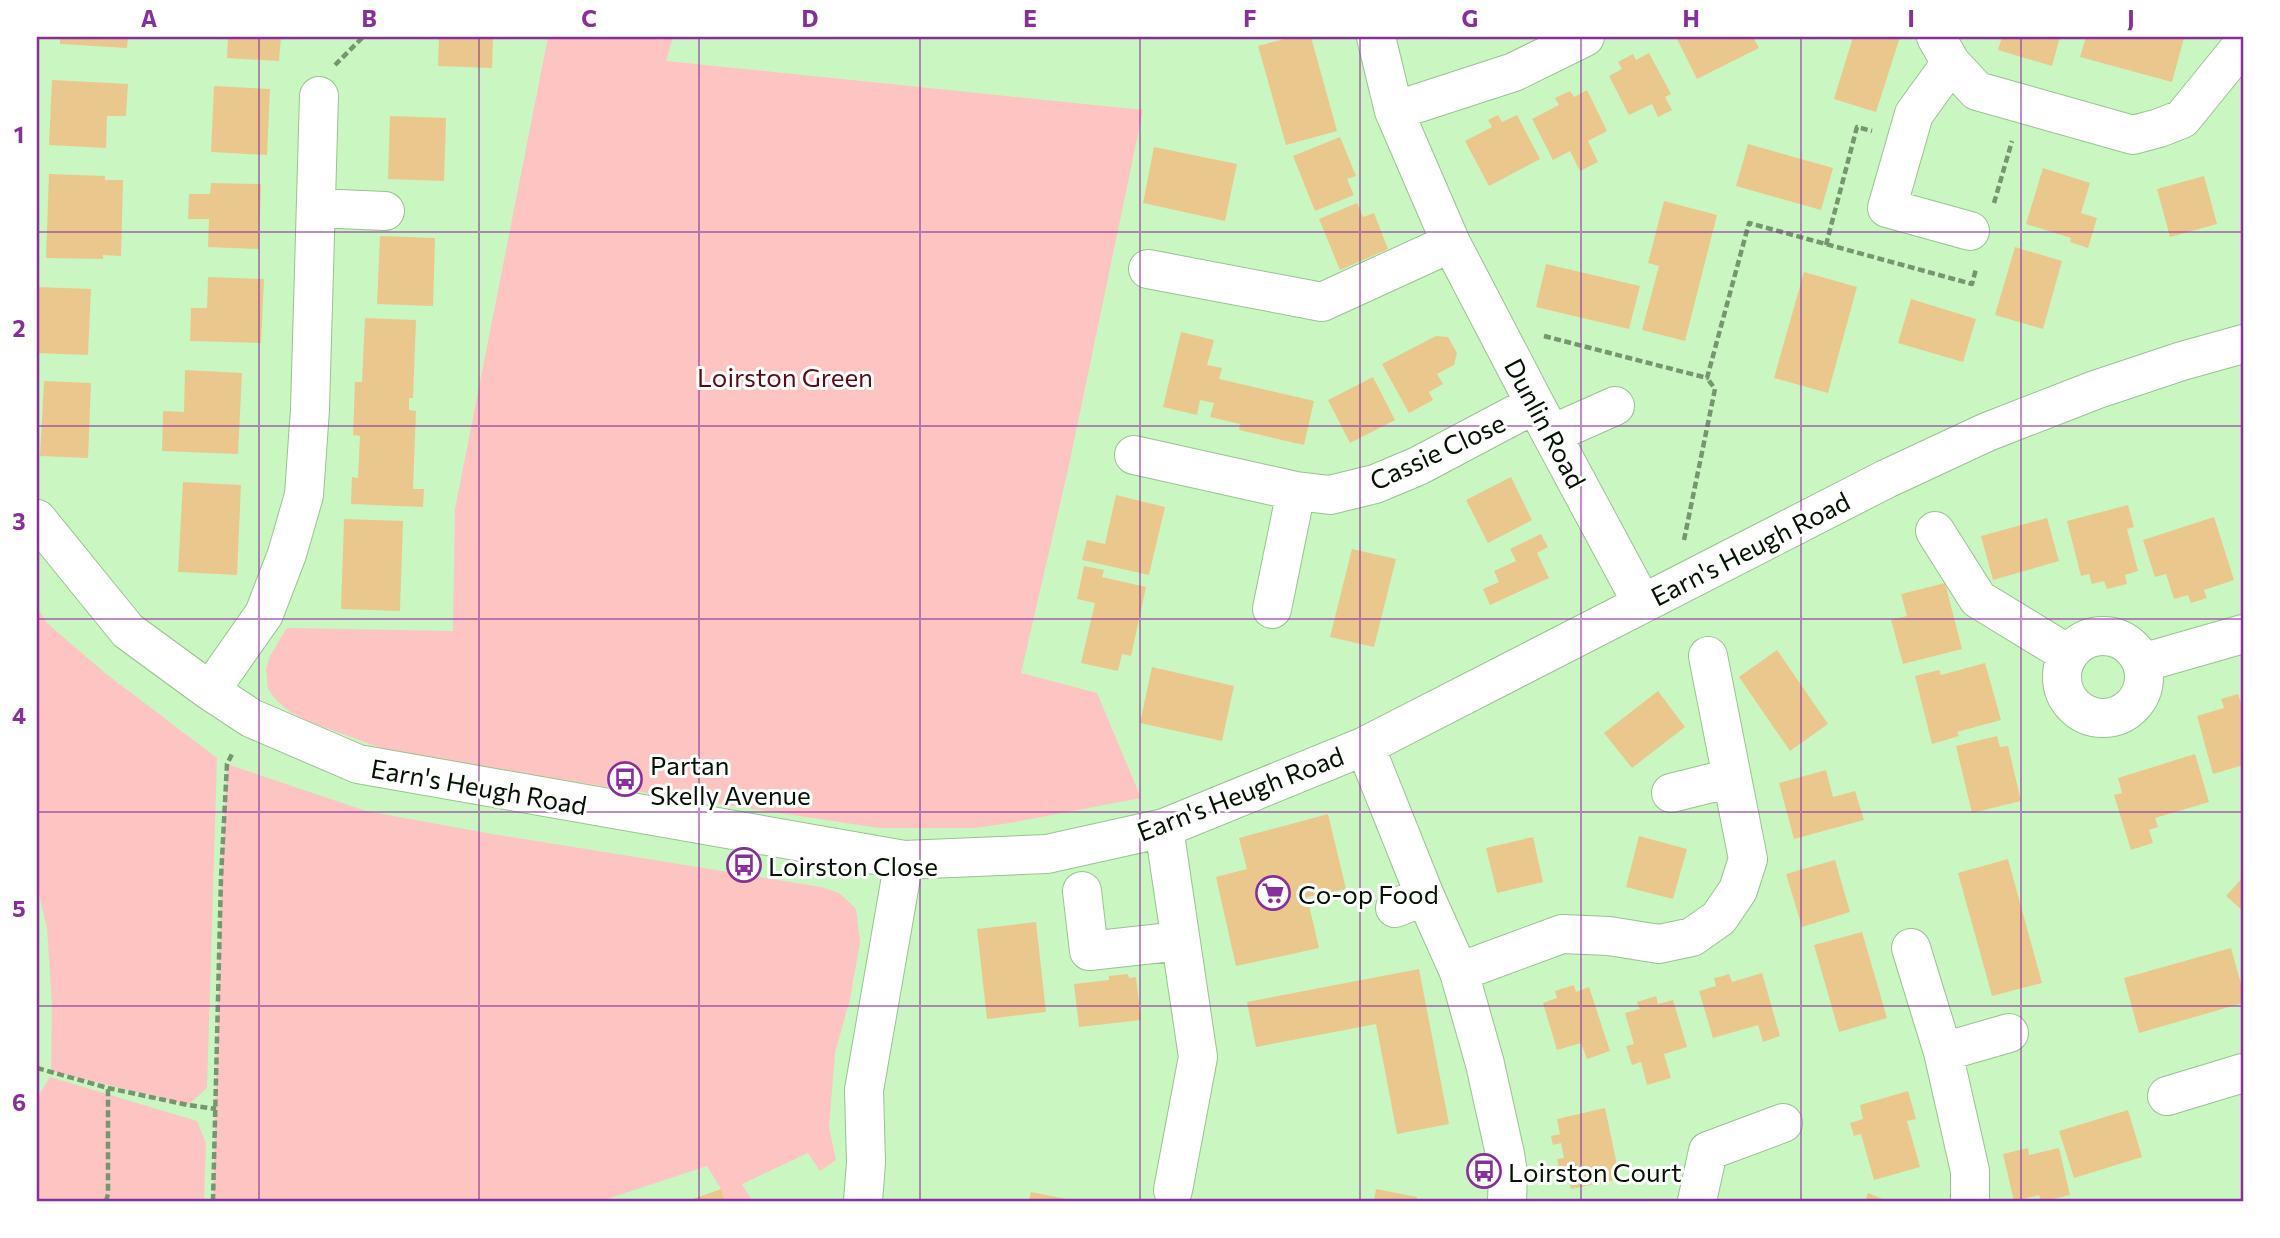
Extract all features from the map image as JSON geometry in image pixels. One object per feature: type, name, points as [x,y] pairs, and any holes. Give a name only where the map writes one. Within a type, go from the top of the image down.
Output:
[{"type":"street","name":"Dunlin Road","points":[[1376,37],[1394,111],[1451,243],[1543,419],[1658,595]]},
{"type":"street","points":[[1394,111],[1514,72],[1585,37]]},
{"type":"street","points":[[1981,232],[1887,208],[1914,114],[1943,50],[1977,91],[2133,135],[2182,119],[2243,44]]},
{"type":"street","points":[[209,691],[264,614],[287,554],[304,495],[310,409],[319,96]]},
{"type":"street","points":[[316,208],[385,211]]},
{"type":"street","points":[[1148,269],[1322,302],[1451,243]]},
{"type":"street","name":"Earn's Heugh Road","points":[[37,519],[128,631],[209,691],[251,718],[358,764],[904,860],[1047,854],[1164,828],[1365,746],[1886,479],[1987,432],[2095,390],[2243,344]]},
{"type":"street","name":"Cassie Close","points":[[1134,455],[1296,491],[1330,495],[1375,484],[1543,419],[1615,406]]},
{"type":"street","points":[[1272,609],[1296,491]]},
{"type":"street","points":[[1935,531],[1978,599],[2068,654]]},
{"type":"street","points":[[2142,663],[2243,634]]},
{"type":"street","points":[[2101,635],[2126,642],[2136,651],[2142,663],[2145,676],[2143,690],[2136,703],[2119,715],[2098,718],[2085,714],[2074,706],[2066,695],[2062,674],[2068,654],[2077,644],[2088,638],[2101,635]]},
{"type":"street","points":[[1459,972],[1562,934],[1609,936],[1658,944],[1692,937],[1719,918],[1738,890],[1748,859],[1708,656]]},
{"type":"street","points":[[1365,746],[1410,902],[1459,972],[1485,1064],[1505,1154],[1508,1173],[1507,1201]]},
{"type":"street","points":[[1671,793],[1731,778]]},
{"type":"street","points":[[1164,828],[1198,1056],[1173,1190]]},
{"type":"street","points":[[863,1201],[866,1163],[864,1090],[904,860]]},
{"type":"street","points":[[1082,891],[1089,951],[1180,941]]},
{"type":"street","points":[[1911,948],[1942,1052],[1970,1171],[1970,1201]]},
{"type":"street","points":[[1942,1052],[2009,1032]]},
{"type":"street","points":[[2167,1096],[2243,1073]]},
{"type":"street","points":[[1697,1201],[1709,1151],[1783,1123]]},
{"type":"path","points":[[1707,378],[1749,223],[1972,284],[1981,232],[2022,103]]},
{"type":"path","points":[[1826,245],[1857,127],[1907,139]]},
{"type":"path","points":[[1504,344],[1530,333],[1707,378],[1715,389],[1658,595]]},
{"type":"path","points":[[213,1201],[221,878],[227,764],[251,718]]},
{"type":"path","points":[[37,1068],[108,1087],[216,1109]]},
{"type":"path","points":[[106,1201],[108,1087]]},
{"type":"green space","name":"Loirston Green","points":[[548,37],[673,37],[666,61],[1143,110],[1069,465],[1021,673],[1097,693],[1141,798],[975,828],[879,828],[386,750],[310,722],[290,712],[277,701],[268,689],[266,669],[270,656],[287,628],[453,631],[455,509]]},
{"type":"green space","points":[[37,607],[47,623],[105,673],[217,758],[207,1088],[188,1105],[51,1071],[52,1004],[47,928],[37,886]]},
{"type":"green space","points":[[227,764],[366,811],[821,887],[839,893],[856,909],[860,942],[850,999],[835,1053],[829,1127],[836,1160],[820,1171],[808,1153],[742,1184],[752,1201],[725,1201],[707,1166],[601,1201],[213,1201],[221,878]]},
{"type":"green space","points":[[50,1077],[197,1121],[206,1143],[204,1201],[37,1201],[37,1098]]},
{"type":"building","points":[[60,37],[128,37],[127,48],[60,44]]},
{"type":"building","points":[[228,37],[281,37],[279,61],[227,58]]},
{"type":"building","points":[[439,37],[493,37],[492,68],[438,66]]},
{"type":"building","points":[[1292,37],[1311,37],[1337,131],[1286,145],[1258,46]]},
{"type":"building","points":[[1676,37],[1753,37],[1759,48],[1697,79]]},
{"type":"building","points":[[1853,37],[1900,37],[1876,112],[1834,99]]},
{"type":"building","points":[[2002,37],[2060,37],[2052,66],[1998,50]]},
{"type":"building","points":[[2086,37],[2184,38],[2172,82],[2080,57]]},
{"type":"building","points":[[1649,53],[1671,94],[1665,97],[1672,110],[1658,117],[1652,104],[1629,115],[1609,76],[1622,69],[1618,62],[1633,54],[1636,60]]},
{"type":"building","points":[[52,80],[128,84],[126,116],[107,116],[106,148],[49,145]]},
{"type":"building","points":[[214,86],[270,89],[267,155],[211,152]]},
{"type":"building","points":[[1587,90],[1607,131],[1588,141],[1598,162],[1580,171],[1570,151],[1553,160],[1532,119],[1559,105],[1555,98],[1570,91],[1574,97]]},
{"type":"building","points":[[1498,115],[1502,122],[1517,115],[1540,159],[1489,186],[1465,141],[1492,127],[1488,120]]},
{"type":"building","points":[[390,116],[446,118],[444,181],[388,179]]},
{"type":"building","points":[[1340,137],[1356,176],[1347,179],[1354,195],[1315,211],[1293,156]]},
{"type":"building","points":[[1748,144],[1833,168],[1821,210],[1736,186]]},
{"type":"building","points":[[1154,147],[1237,164],[1225,221],[1143,203]]},
{"type":"building","points":[[2043,168],[2090,183],[2081,213],[2097,218],[2088,248],[2070,242],[2071,238],[2026,224]]},
{"type":"building","points":[[49,174],[105,176],[105,180],[123,180],[121,256],[103,255],[103,259],[46,258]]},
{"type":"building","points":[[2204,176],[2217,224],[2170,237],[2157,189]]},
{"type":"building","points":[[211,183],[261,184],[259,249],[208,247],[209,219],[188,219],[189,194],[210,194]]},
{"type":"building","points":[[1664,201],[1717,215],[1685,341],[1642,330],[1659,266],[1648,263]]},
{"type":"building","points":[[1357,203],[1363,217],[1374,213],[1388,249],[1340,270],[1319,219]]},
{"type":"building","points":[[380,236],[435,238],[433,306],[377,304]]},
{"type":"building","points":[[2015,247],[2062,261],[2043,329],[1995,315]]},
{"type":"building","points":[[1546,264],[1640,286],[1629,329],[1536,307]]},
{"type":"building","points":[[1804,272],[1857,287],[1828,393],[1774,378]]},
{"type":"building","points":[[208,277],[264,279],[261,343],[190,341],[191,308],[207,308]]},
{"type":"building","points":[[37,287],[91,289],[88,355],[37,353]]},
{"type":"building","points":[[1911,299],[1976,319],[1963,362],[1898,343]]},
{"type":"building","points":[[365,318],[416,320],[413,398],[409,398],[409,410],[416,411],[413,489],[424,489],[423,507],[351,504],[352,477],[358,478],[360,436],[353,435],[355,382],[362,382]]},
{"type":"building","points":[[1181,332],[1214,340],[1207,365],[1222,368],[1219,379],[1314,401],[1304,445],[1239,430],[1240,424],[1210,417],[1214,403],[1200,400],[1197,415],[1163,407]]},
{"type":"building","points":[[1436,336],[1448,337],[1457,353],[1454,365],[1437,374],[1443,384],[1429,392],[1433,400],[1409,413],[1382,364]]},
{"type":"building","points":[[185,370],[242,373],[238,454],[162,451],[163,411],[184,412]]},
{"type":"building","points":[[1373,377],[1395,420],[1350,443],[1328,400]]},
{"type":"building","points":[[44,381],[91,383],[88,458],[40,456]]},
{"type":"building","points":[[1511,477],[1532,520],[1488,543],[1466,500]]},
{"type":"building","points":[[183,482],[241,485],[237,575],[178,572]]},
{"type":"building","points":[[1116,495],[1165,507],[1149,575],[1082,560],[1087,540],[1105,544]]},
{"type":"building","points":[[2128,505],[2134,527],[2127,529],[2138,571],[2125,575],[2127,584],[2107,589],[2104,581],[2092,584],[2089,574],[2081,576],[2067,521]]},
{"type":"building","points":[[2214,517],[2234,580],[2204,590],[2207,598],[2191,603],[2188,595],[2174,599],[2166,574],[2155,577],[2143,540]]},
{"type":"building","points":[[2047,518],[2059,561],[1993,580],[1981,536]]},
{"type":"building","points":[[344,519],[403,521],[400,611],[341,609]]},
{"type":"building","points":[[1541,534],[1548,547],[1537,553],[1549,578],[1490,605],[1483,589],[1499,582],[1494,571],[1516,561],[1510,549]]},
{"type":"building","points":[[1352,549],[1396,559],[1374,647],[1330,637]]},
{"type":"building","points":[[1084,566],[1104,570],[1102,577],[1146,587],[1131,656],[1122,654],[1118,671],[1081,663],[1095,603],[1077,599]]},
{"type":"building","points":[[1945,583],[1962,649],[1903,664],[1891,620],[1907,616],[1901,594]]},
{"type":"building","points":[[1777,650],[1828,724],[1790,751],[1739,677]]},
{"type":"building","points":[[1985,663],[2001,720],[1957,732],[1959,736],[1932,744],[1915,676],[1939,670],[1941,675]]},
{"type":"building","points":[[1152,667],[1234,686],[1222,741],[1140,723]]},
{"type":"building","points":[[1658,691],[1685,727],[1632,768],[1604,733]]},
{"type":"building","points":[[2238,694],[2241,703],[2243,702],[2243,765],[2213,774],[2197,716],[2224,708],[2221,699]]},
{"type":"building","points":[[1997,736],[2000,747],[2008,746],[2021,801],[1972,813],[1956,746]]},
{"type":"building","points":[[2195,754],[2209,802],[2155,818],[2158,827],[2149,830],[2153,843],[2131,850],[2114,795],[2122,793],[2118,778]]},
{"type":"building","points":[[1826,770],[1833,797],[1855,791],[1864,820],[1794,839],[1779,783]]},
{"type":"building","name":"Co-op Food","points":[[1328,814],[1346,889],[1307,897],[1319,948],[1236,966],[1216,877],[1247,869],[1239,838]]},
{"type":"building","points":[[1639,836],[1687,849],[1673,899],[1626,887]]},
{"type":"building","points":[[1533,837],[1543,882],[1497,893],[1486,848]]},
{"type":"building","points":[[2008,859],[2042,983],[1992,996],[1958,873]]},
{"type":"building","points":[[1835,860],[1850,912],[1802,927],[1786,874]]},
{"type":"building","points":[[2243,877],[2243,911],[2226,896]]},
{"type":"building","points":[[1036,922],[1046,1012],[987,1019],[977,929]]},
{"type":"building","points":[[1862,932],[1887,1018],[1839,1032],[1814,945]]},
{"type":"building","points":[[2231,948],[2243,991],[2243,1003],[2139,1033],[2124,978]]},
{"type":"building","points":[[1419,969],[1449,1124],[1397,1134],[1376,1024],[1256,1047],[1247,1002]]},
{"type":"building","points":[[1762,973],[1780,1036],[1763,1042],[1758,1025],[1713,1038],[1699,991],[1716,986],[1714,978],[1729,974],[1732,982]]},
{"type":"building","points":[[1128,974],[1129,978],[1136,977],[1141,1020],[1079,1027],[1074,984],[1109,980],[1109,976]]},
{"type":"building","points":[[1574,985],[1576,992],[1589,987],[1610,1051],[1587,1059],[1581,1043],[1557,1050],[1543,1003],[1557,998],[1555,991]]},
{"type":"building","points":[[1656,996],[1658,1004],[1673,1000],[1687,1047],[1664,1054],[1671,1078],[1647,1085],[1641,1062],[1632,1065],[1626,1046],[1634,1044],[1625,1013],[1640,1009],[1637,1002]]},
{"type":"building","points":[[1908,1091],[1916,1119],[1907,1121],[1920,1167],[1874,1180],[1861,1134],[1854,1136],[1850,1123],[1863,1119],[1860,1105]]},
{"type":"building","points":[[1605,1108],[1620,1179],[1571,1189],[1568,1175],[1561,1176],[1557,1159],[1564,1158],[1561,1143],[1553,1145],[1551,1136],[1560,1134],[1557,1119]]},
{"type":"building","points":[[2128,1110],[2142,1157],[2074,1178],[2059,1131]]},
{"type":"building","points":[[2028,1148],[2029,1155],[2059,1148],[2070,1195],[2041,1201],[2039,1195],[2014,1201],[2003,1154]]},
{"type":"building","points":[[721,1189],[725,1201],[687,1201]]},
{"type":"building","points":[[1376,1189],[1417,1197],[1416,1201],[1374,1201]]},
{"type":"building","points":[[1031,1192],[1071,1200],[1071,1201],[1029,1201]]},
{"type":"building","points":[[1868,1193],[1887,1201],[1865,1201]]},
{"type":"place","name":"Partan Skelly Avenue","points":[[625,779]]},
{"type":"place","name":"Loirston Close","points":[[744,865]]},
{"type":"place","name":"Co-op Food","points":[[1273,893]]},
{"type":"place","name":"Loirston Court","points":[[1484,1171]]}]
